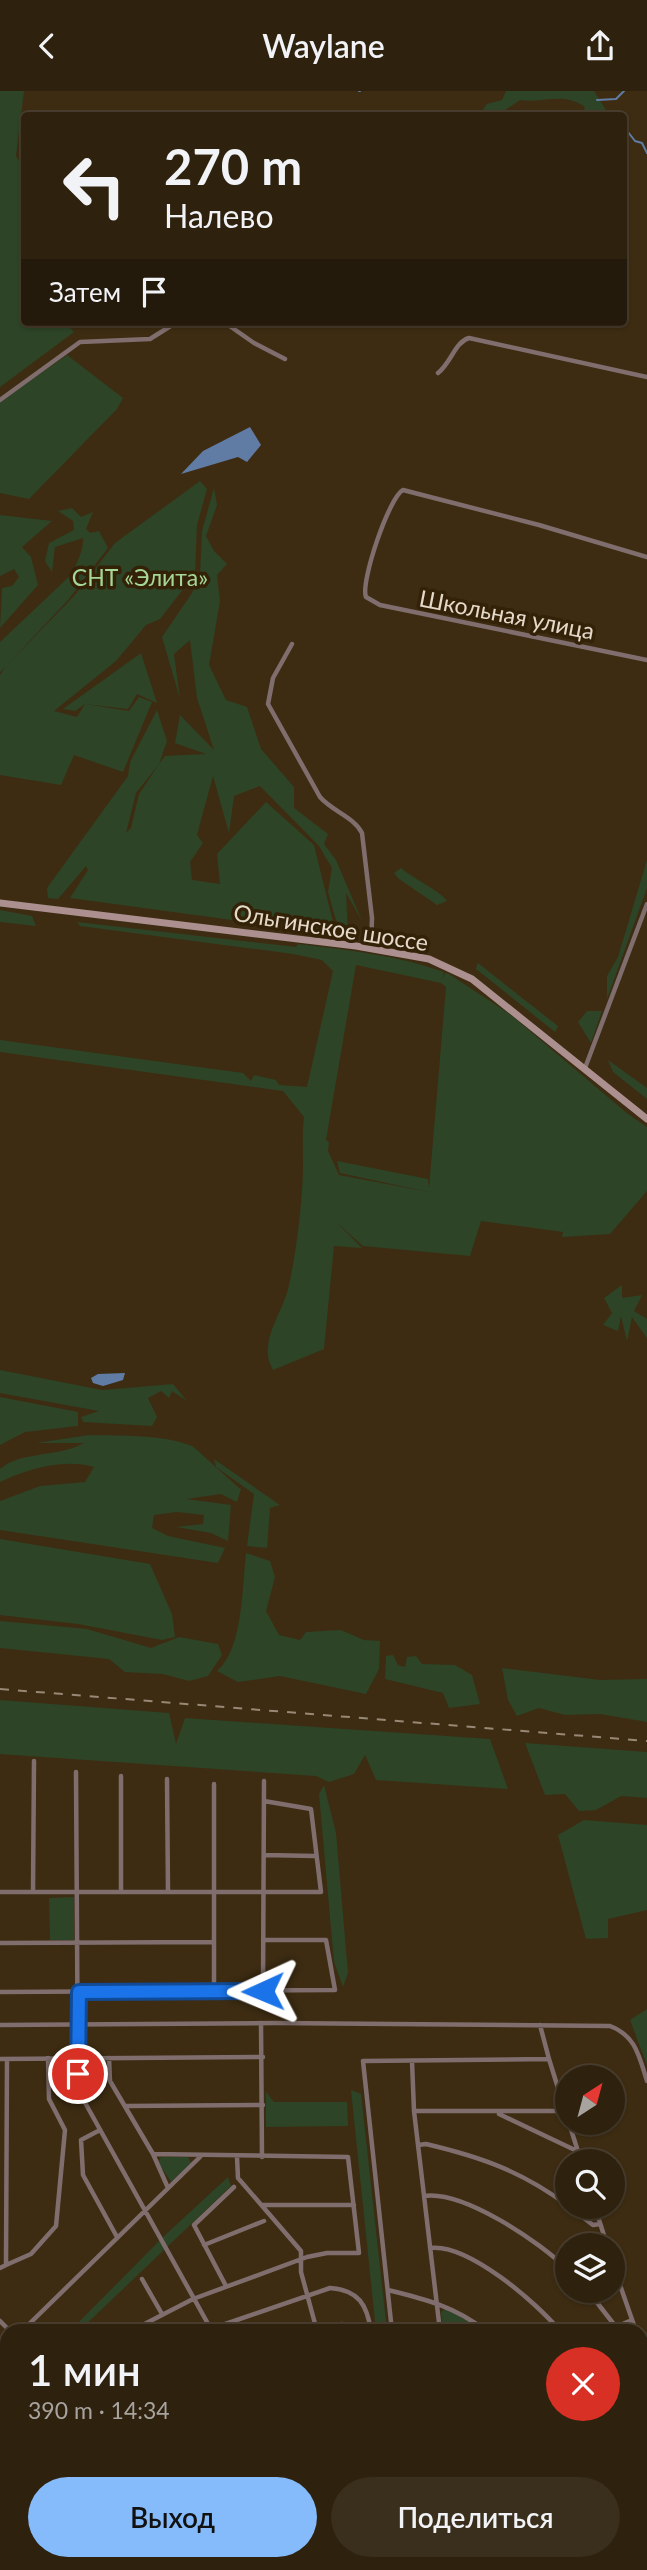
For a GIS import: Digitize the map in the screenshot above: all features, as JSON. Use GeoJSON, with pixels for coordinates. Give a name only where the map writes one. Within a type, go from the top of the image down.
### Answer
{"type":"FeatureCollection","features":[{"type":"Feature","properties":{"kind":"main road","name":"Ольгинское шоссе"},"geometry":{"type":"LineString","coordinates":[[0,903],[371,948],[429,959],[462,973],[647,1119]]}},
{"type":"Feature","properties":{"kind":"street"},"geometry":{"type":"LineString","coordinates":[[0,400],[80,342],[150,339],[171,326]]}},
{"type":"Feature","properties":{"kind":"street"},"geometry":{"type":"LineString","coordinates":[[230,326],[254,343],[285,359]]}},
{"type":"Feature","properties":{"kind":"street"},"geometry":{"type":"LineString","coordinates":[[438,373],[449,364],[459,344],[469,338],[647,377]]}},
{"type":"Feature","properties":{"kind":"street","name":"Школьная улица"},"geometry":{"type":"LineString","coordinates":[[647,557],[539,524],[403,490],[397,494],[383,525],[364,582],[364,595],[380,605],[647,660]]}},
{"type":"Feature","properties":{"kind":"street"},"geometry":{"type":"LineString","coordinates":[[292,644],[273,678],[268,704],[325,803],[354,823],[362,833],[372,918],[371,948]]}},
{"type":"Feature","properties":{"kind":"street"},"geometry":{"type":"LineString","coordinates":[[585,1068],[647,904]]}},
{"type":"Feature","properties":{"kind":"street"},"geometry":{"type":"LineString","coordinates":[[33,1892],[34,1761]]}},
{"type":"Feature","properties":{"kind":"street"},"geometry":{"type":"LineString","coordinates":[[76,1772],[79,1892],[78,2090],[206,2324]]}},
{"type":"Feature","properties":{"kind":"street"},"geometry":{"type":"LineString","coordinates":[[121,1776],[121,1892]]}},
{"type":"Feature","properties":{"kind":"street"},"geometry":{"type":"LineString","coordinates":[[167,1779],[168,1892]]}},
{"type":"Feature","properties":{"kind":"street"},"geometry":{"type":"LineString","coordinates":[[263,1991],[264,1781]]}},
{"type":"Feature","properties":{"kind":"street"},"geometry":{"type":"LineString","coordinates":[[214,1784],[214,1991]]}},
{"type":"Feature","properties":{"kind":"street"},"geometry":{"type":"LineString","coordinates":[[0,1892],[321,1892],[311,1809],[264,1801]]}},
{"type":"Feature","properties":{"kind":"street"},"geometry":{"type":"LineString","coordinates":[[264,1855],[316,1856]]}},
{"type":"Feature","properties":{"kind":"street"},"geometry":{"type":"LineString","coordinates":[[0,1992],[335,1990],[326,1940],[263,1940]]}},
{"type":"Feature","properties":{"kind":"street"},"geometry":{"type":"LineString","coordinates":[[0,1943],[214,1943]]}},
{"type":"Feature","properties":{"kind":"street"},"geometry":{"type":"LineString","coordinates":[[261,2023],[262,2157]]}},
{"type":"Feature","properties":{"kind":"street"},"geometry":{"type":"LineString","coordinates":[[0,2025],[261,2023],[610,2026],[625,2032],[636,2046],[647,2081]]}},
{"type":"Feature","properties":{"kind":"street"},"geometry":{"type":"LineString","coordinates":[[540,2025],[555,2078]]}},
{"type":"Feature","properties":{"kind":"street"},"geometry":{"type":"LineString","coordinates":[[0,2059],[262,2057]]}},
{"type":"Feature","properties":{"kind":"street"},"geometry":{"type":"LineString","coordinates":[[7,2059],[3,2107],[3,2267],[32,2254],[56,2226],[65,2130],[49,2099],[48,2058]]}},
{"type":"Feature","properties":{"kind":"street"},"geometry":{"type":"LineString","coordinates":[[109,2058],[110,2081],[152,2154],[168,2189]]}},
{"type":"Feature","properties":{"kind":"street"},"geometry":{"type":"LineString","coordinates":[[391,2324],[363,2061],[549,2059]]}},
{"type":"Feature","properties":{"kind":"street"},"geometry":{"type":"LineString","coordinates":[[412,2061],[414,2111],[439,2324]]}},
{"type":"Feature","properties":{"kind":"street"},"geometry":{"type":"LineString","coordinates":[[125,2106],[263,2105]]}},
{"type":"Feature","properties":{"kind":"street"},"geometry":{"type":"LineString","coordinates":[[414,2111],[555,2114]]}},
{"type":"Feature","properties":{"kind":"street"},"geometry":{"type":"LineString","coordinates":[[495,2112],[573,2149]]}},
{"type":"Feature","properties":{"kind":"street"},"geometry":{"type":"LineString","coordinates":[[100,2130],[81,2140],[83,2175],[117,2237]]}},
{"type":"Feature","properties":{"kind":"street"},"geometry":{"type":"LineString","coordinates":[[418,2145],[481,2157],[541,2186],[555,2196]]}},
{"type":"Feature","properties":{"kind":"street"},"geometry":{"type":"LineString","coordinates":[[144,2324],[193,2299],[302,2259],[327,2253],[359,2253],[348,2157],[200,2157],[152,2154]]}},
{"type":"Feature","properties":{"kind":"street"},"geometry":{"type":"LineString","coordinates":[[29,2324],[200,2157]]}},
{"type":"Feature","properties":{"kind":"street"},"geometry":{"type":"LineString","coordinates":[[237,2157],[238,2178],[301,2251],[306,2296],[313,2324]]}},
{"type":"Feature","properties":{"kind":"street"},"geometry":{"type":"LineString","coordinates":[[226,2286],[194,2225],[233,2187]]}},
{"type":"Feature","properties":{"kind":"street"},"geometry":{"type":"LineString","coordinates":[[424,2196],[470,2206],[514,2227],[555,2259]]}},
{"type":"Feature","properties":{"kind":"street"},"geometry":{"type":"LineString","coordinates":[[261,2205],[354,2205]]}},
{"type":"Feature","properties":{"kind":"street"},"geometry":{"type":"LineString","coordinates":[[585,2219],[593,2225],[600,2224]]}},
{"type":"Feature","properties":{"kind":"street"},"geometry":{"type":"LineString","coordinates":[[599,2219],[603,2233]]}},
{"type":"Feature","properties":{"kind":"street"},"geometry":{"type":"LineString","coordinates":[[204,2245],[264,2221]]}},
{"type":"Feature","properties":{"kind":"street"},"geometry":{"type":"LineString","coordinates":[[430,2248],[439,2246],[502,2278],[531,2301],[553,2324]]}},
{"type":"Feature","properties":{"kind":"street"},"geometry":{"type":"LineString","coordinates":[[142,2279],[162,2314]]}},
{"type":"Feature","properties":{"kind":"street"},"geometry":{"type":"LineString","coordinates":[[226,2324],[330,2288],[345,2289],[359,2296],[368,2311],[370,2324]]}},
{"type":"Feature","properties":{"kind":"street"},"geometry":{"type":"LineString","coordinates":[[388,2290],[437,2301],[477,2324]]}},
{"type":"Feature","properties":{"kind":"street"},"geometry":{"type":"LineString","coordinates":[[625,2300],[633,2324]]}},
{"type":"Feature","properties":{"kind":"street"},"geometry":{"type":"LineString","coordinates":[[597,2303],[614,2324]]}},
{"type":"Feature","properties":{"kind":"street"},"geometry":{"type":"LineString","coordinates":[[623,2324],[632,2320]]}},
{"type":"Feature","properties":{"kind":"green space"},"geometry":{"type":"Polygon","coordinates":[[[0,91],[24,91],[16,156],[21,164],[21,326],[69,326],[74,332],[0,387],[0,91]]]}},
{"type":"Feature","properties":{"kind":"green space"},"geometry":{"type":"Polygon","coordinates":[[[506,91],[594,91],[606,110],[583,112],[585,107],[577,102],[560,99],[520,100],[502,112],[482,112],[487,104],[502,100],[506,91]]]}},
{"type":"Feature","properties":{"kind":"green space"},"geometry":{"type":"Polygon","coordinates":[[[67,355],[123,398],[117,409],[29,499],[0,493],[0,402],[67,355]]]}},
{"type":"Feature","properties":{"kind":"green space","name":"СНТ «Элита»"},"geometry":{"type":"Polygon","coordinates":[[[200,481],[207,489],[197,525],[195,574],[160,619],[146,625],[116,661],[54,711],[77,717],[85,704],[129,711],[139,697],[152,702],[123,772],[74,755],[61,785],[0,775],[0,675],[5,667],[0,672],[0,642],[74,572],[82,547],[83,538],[55,547],[52,572],[45,561],[49,543],[74,530],[73,521],[58,511],[72,508],[81,517],[93,512],[86,529],[90,533],[99,531],[108,548],[68,600],[7,665],[74,596],[115,543],[200,481]]]}},
{"type":"Feature","properties":{"kind":"green space"},"geometry":{"type":"Polygon","coordinates":[[[214,488],[217,505],[206,536],[214,551],[227,564],[217,575],[220,601],[209,665],[226,700],[247,707],[261,749],[294,787],[294,808],[328,834],[324,844],[336,860],[362,921],[346,893],[348,932],[336,920],[328,892],[332,868],[319,846],[260,786],[234,796],[229,833],[213,776],[197,835],[203,843],[190,862],[192,880],[220,884],[217,854],[266,802],[314,845],[336,934],[70,898],[88,870],[86,866],[58,899],[48,898],[47,888],[128,776],[130,762],[157,710],[167,741],[159,764],[165,756],[206,754],[175,743],[180,715],[214,750],[197,698],[190,640],[174,654],[180,699],[162,637],[192,593],[200,575],[202,531],[214,488]],[[159,764],[136,793],[126,833],[131,828],[139,794],[159,764]]]}},
{"type":"Feature","properties":{"kind":"green space"},"geometry":{"type":"Polygon","coordinates":[[[0,515],[52,521],[22,547],[31,557],[38,585],[0,628],[2,588],[12,586],[19,577],[14,569],[0,576],[0,515]]]}},
{"type":"Feature","properties":{"kind":"green space"},"geometry":{"type":"Polygon","coordinates":[[[141,653],[157,703],[137,694],[128,709],[85,704],[75,711],[63,709],[141,653]]]}},
{"type":"Feature","properties":{"kind":"green space"},"geometry":{"type":"Polygon","coordinates":[[[647,860],[647,888],[607,999],[607,976],[618,957],[647,860]]]}},
{"type":"Feature","properties":{"kind":"green space"},"geometry":{"type":"Polygon","coordinates":[[[401,868],[447,901],[437,905],[399,879],[394,873],[401,868]]]}},
{"type":"Feature","properties":{"kind":"green space"},"geometry":{"type":"Polygon","coordinates":[[[0,910],[32,916],[36,926],[0,922],[0,910]]]}},
{"type":"Feature","properties":{"kind":"green space"},"geometry":{"type":"Polygon","coordinates":[[[77,922],[296,947],[298,944],[390,957],[426,966],[444,972],[442,980],[445,973],[449,974],[511,1015],[647,1127],[647,1191],[610,1234],[562,1237],[563,1232],[481,1221],[470,1256],[363,1246],[336,1222],[362,1248],[334,1246],[324,1349],[273,1370],[269,1360],[269,1340],[291,1276],[303,1179],[304,1117],[283,1091],[0,1052],[0,1040],[243,1073],[251,1081],[254,1075],[276,1080],[279,1085],[307,1087],[333,971],[322,960],[293,954],[80,926],[77,922]],[[356,965],[326,1140],[329,1142],[328,1151],[339,1175],[429,1192],[340,1173],[337,1161],[428,1179],[429,1188],[446,987],[441,983],[356,965]]]}},
{"type":"Feature","properties":{"kind":"green space"},"geometry":{"type":"Polygon","coordinates":[[[478,963],[558,1026],[555,1032],[476,969],[478,963]]]}},
{"type":"Feature","properties":{"kind":"green space"},"geometry":{"type":"Polygon","coordinates":[[[587,1011],[602,1011],[591,1043],[578,1022],[587,1011]]]}},
{"type":"Feature","properties":{"kind":"green space"},"geometry":{"type":"Polygon","coordinates":[[[608,1060],[647,1088],[647,1099],[613,1072],[608,1060]]]}},
{"type":"Feature","properties":{"kind":"green space"},"geometry":{"type":"Polygon","coordinates":[[[622,1285],[622,1298],[642,1295],[634,1311],[647,1319],[647,1338],[632,1317],[627,1341],[621,1316],[618,1331],[603,1325],[612,1313],[604,1298],[622,1285]]]}},
{"type":"Feature","properties":{"kind":"green space"},"geometry":{"type":"Polygon","coordinates":[[[0,1370],[102,1390],[173,1384],[187,1401],[172,1391],[169,1398],[161,1391],[148,1398],[157,1417],[152,1426],[83,1422],[81,1417],[99,1411],[0,1393],[0,1370]]]}},
{"type":"Feature","properties":{"kind":"green space"},"geometry":{"type":"Polygon","coordinates":[[[0,1397],[78,1412],[78,1426],[25,1432],[0,1445],[0,1397]]]}},
{"type":"Feature","properties":{"kind":"green space"},"geometry":{"type":"Polygon","coordinates":[[[89,1435],[154,1438],[192,1446],[241,1489],[237,1502],[221,1494],[186,1499],[231,1505],[228,1541],[211,1533],[176,1527],[203,1524],[204,1515],[177,1512],[154,1515],[152,1528],[168,1536],[225,1548],[218,1563],[0,1530],[0,1501],[40,1486],[85,1482],[94,1467],[58,1464],[0,1482],[0,1469],[19,1459],[63,1451],[84,1443],[36,1443],[89,1435]]]}},
{"type":"Feature","properties":{"kind":"green space"},"geometry":{"type":"Polygon","coordinates":[[[214,1459],[280,1505],[270,1508],[267,1548],[247,1546],[254,1494],[216,1467],[214,1459]]]}},
{"type":"Feature","properties":{"kind":"green space"},"geometry":{"type":"Polygon","coordinates":[[[0,1539],[150,1564],[172,1614],[175,1637],[162,1640],[78,1624],[0,1615],[0,1539]]]}},
{"type":"Feature","properties":{"kind":"green space"},"geometry":{"type":"Polygon","coordinates":[[[246,1553],[270,1561],[275,1577],[266,1611],[279,1635],[300,1640],[306,1632],[341,1630],[364,1640],[380,1641],[379,1669],[366,1694],[280,1676],[238,1682],[217,1671],[226,1661],[237,1633],[246,1553]]]}},
{"type":"Feature","properties":{"kind":"green space"},"geometry":{"type":"Polygon","coordinates":[[[0,1621],[87,1629],[151,1648],[179,1637],[218,1644],[222,1655],[208,1676],[189,1681],[163,1674],[125,1672],[109,1659],[0,1648],[0,1621]]]}},
{"type":"Feature","properties":{"kind":"green space"},"geometry":{"type":"Polygon","coordinates":[[[393,1655],[398,1665],[405,1667],[407,1657],[416,1656],[422,1664],[455,1665],[472,1675],[480,1704],[449,1708],[443,1693],[385,1679],[386,1656],[393,1655]]]}},
{"type":"Feature","properties":{"kind":"green space"},"geometry":{"type":"Polygon","coordinates":[[[502,1668],[600,1680],[647,1679],[647,1722],[600,1714],[565,1715],[539,1708],[517,1716],[508,1700],[502,1668]]]}},
{"type":"Feature","properties":{"kind":"green space"},"geometry":{"type":"Polygon","coordinates":[[[0,1700],[169,1713],[176,1744],[185,1718],[490,1739],[508,1789],[376,1780],[365,1755],[354,1774],[329,1782],[316,1776],[0,1754],[0,1700]]]}},
{"type":"Feature","properties":{"kind":"green space"},"geometry":{"type":"Polygon","coordinates":[[[525,1743],[647,1752],[647,1798],[621,1796],[596,1810],[579,1811],[565,1794],[545,1795],[525,1743]]]}},
{"type":"Feature","properties":{"kind":"green space"},"geometry":{"type":"Polygon","coordinates":[[[324,1785],[336,1833],[348,1973],[343,1987],[334,1962],[319,1794],[324,1785]]]}},
{"type":"Feature","properties":{"kind":"green space"},"geometry":{"type":"Polygon","coordinates":[[[584,1820],[647,1825],[647,1910],[608,1919],[608,1938],[586,1939],[558,1835],[584,1820]]]}},
{"type":"Feature","properties":{"kind":"green space"},"geometry":{"type":"Polygon","coordinates":[[[74,1897],[74,1940],[50,1940],[49,1898],[74,1897]]]}},
{"type":"Feature","properties":{"kind":"green space"},"geometry":{"type":"Polygon","coordinates":[[[647,2009],[647,2065],[630,2020],[647,2009]]]}},
{"type":"Feature","properties":{"kind":"green space"},"geometry":{"type":"Polygon","coordinates":[[[351,2090],[361,2094],[386,2324],[375,2324],[351,2090]]]}},
{"type":"Feature","properties":{"kind":"green space"},"geometry":{"type":"Polygon","coordinates":[[[266,2092],[274,2102],[347,2102],[348,2126],[266,2127],[266,2092]]]}},
{"type":"Feature","properties":{"kind":"green space"},"geometry":{"type":"Polygon","coordinates":[[[161,2157],[188,2157],[191,2163],[171,2182],[158,2162],[161,2157]]]}},
{"type":"Feature","properties":{"kind":"green space"},"geometry":{"type":"Polygon","coordinates":[[[228,2177],[231,2186],[86,2324],[77,2324],[163,2237],[228,2177]]]}},
{"type":"Feature","properties":{"kind":"green space"},"geometry":{"type":"Polygon","coordinates":[[[446,2308],[473,2324],[442,2324],[441,2312],[446,2308]]]}},
{"type":"Feature","properties":{"kind":"water"},"geometry":{"type":"Polygon","coordinates":[[[250,427],[261,445],[247,462],[238,457],[181,474],[203,451],[250,427]]]}},
{"type":"Feature","properties":{"kind":"water"},"geometry":{"type":"Polygon","coordinates":[[[125,1373],[123,1380],[103,1386],[93,1383],[91,1378],[98,1374],[125,1373]]]}},
{"type":"Feature","properties":{"kind":"waterway"},"geometry":{"type":"LineString","coordinates":[[597,100],[616,99],[624,91]]}},
{"type":"Feature","properties":{"kind":"waterway"},"geometry":{"type":"LineString","coordinates":[[627,132],[635,141],[642,143],[647,153]]}},
{"type":"Feature","properties":{"kind":"railway"},"geometry":{"type":"LineString","coordinates":[[0,1689],[647,1741]]}},
{"type":"Feature","properties":{"kind":"route"},"geometry":{"type":"LineString","coordinates":[[78,2074],[79,1992],[263,1991]]}}]}
